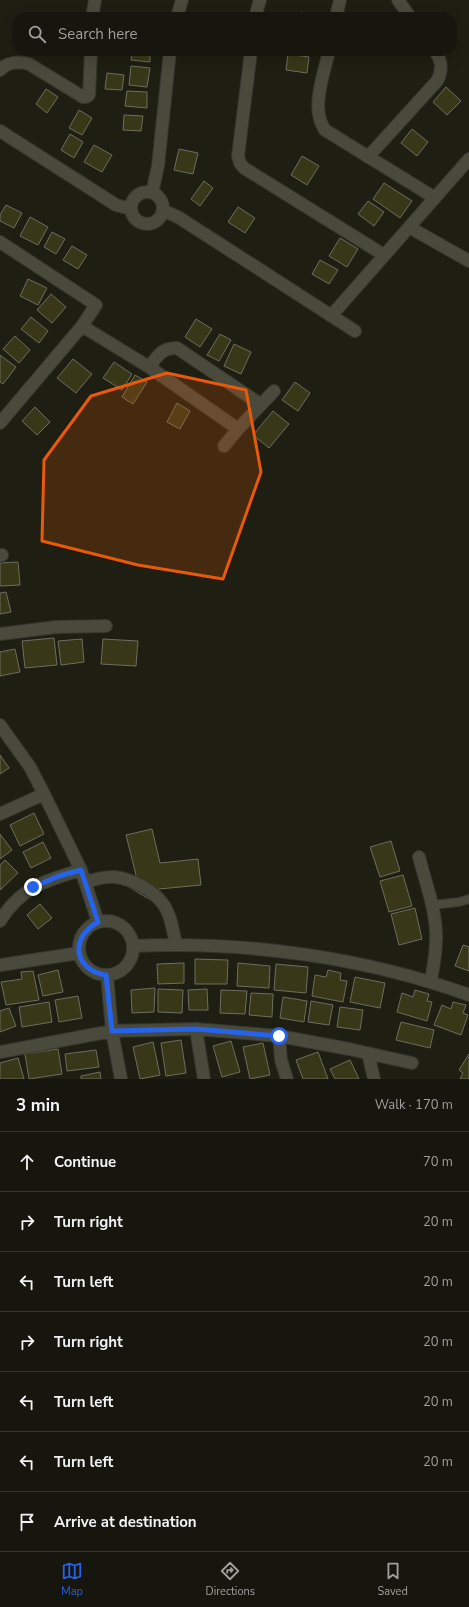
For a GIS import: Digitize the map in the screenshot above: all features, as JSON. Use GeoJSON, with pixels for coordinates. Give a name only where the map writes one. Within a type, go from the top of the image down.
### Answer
{"type":"FeatureCollection","features":[{"type":"Feature","properties":{"kind":"street"},"geometry":{"type":"LineString","coordinates":[[93,12],[95,0]]}},
{"type":"Feature","properties":{"kind":"street"},"geometry":{"type":"LineString","coordinates":[[178,12],[182,0]]}},
{"type":"Feature","properties":{"kind":"street"},"geometry":{"type":"LineString","coordinates":[[256,12],[260,0]]}},
{"type":"Feature","properties":{"kind":"street"},"geometry":{"type":"LineString","coordinates":[[337,12],[340,0]]}},
{"type":"Feature","properties":{"kind":"street"},"geometry":{"type":"LineString","coordinates":[[398,0],[406,12]]}},
{"type":"Feature","properties":{"kind":"street"},"geometry":{"type":"LineString","coordinates":[[0,70],[7,65],[22,62],[29,64],[83,97],[86,97],[89,95],[91,56]]}},
{"type":"Feature","properties":{"kind":"street"},"geometry":{"type":"LineString","coordinates":[[152,193],[158,166],[169,56]]}},
{"type":"Feature","properties":{"kind":"street"},"geometry":{"type":"LineString","coordinates":[[250,56],[238,156],[240,163],[244,168],[384,255]]}},
{"type":"Feature","properties":{"kind":"street"},"geometry":{"type":"LineString","coordinates":[[328,56],[318,106],[321,124],[325,130],[435,198]]}},
{"type":"Feature","properties":{"kind":"street"},"geometry":{"type":"LineString","coordinates":[[368,157],[438,81],[441,73],[441,66],[438,56]]}},
{"type":"Feature","properties":{"kind":"street"},"geometry":{"type":"LineString","coordinates":[[0,131],[116,205],[131,209]]}},
{"type":"Feature","properties":{"kind":"street"},"geometry":{"type":"LineString","coordinates":[[331,316],[469,159]]}},
{"type":"Feature","properties":{"kind":"street"},"geometry":{"type":"LineString","coordinates":[[142,193],[152,193],[157,195],[161,200],[164,211],[159,220],[153,224],[139,222],[134,218],[131,203],[137,195],[142,193]]}},
{"type":"Feature","properties":{"kind":"street"},"geometry":{"type":"LineString","coordinates":[[164,211],[178,217],[354,331]]}},
{"type":"Feature","properties":{"kind":"street"},"geometry":{"type":"LineString","coordinates":[[409,227],[469,261]]}},
{"type":"Feature","properties":{"kind":"street"},"geometry":{"type":"LineString","coordinates":[[0,242],[96,306],[82,326],[0,423]]}},
{"type":"Feature","properties":{"kind":"street"},"geometry":{"type":"LineString","coordinates":[[82,326],[149,367],[238,428]]}},
{"type":"Feature","properties":{"kind":"street"},"geometry":{"type":"LineString","coordinates":[[149,367],[161,352],[167,348],[177,348],[260,404]]}},
{"type":"Feature","properties":{"kind":"street"},"geometry":{"type":"LineString","coordinates":[[224,446],[238,428],[274,391]]}},
{"type":"Feature","properties":{"kind":"street"},"geometry":{"type":"LineString","coordinates":[[0,634],[56,628],[106,626]]}},
{"type":"Feature","properties":{"kind":"street"},"geometry":{"type":"LineString","coordinates":[[0,725],[30,767],[44,794],[83,876],[98,922]]}},
{"type":"Feature","properties":{"kind":"street"},"geometry":{"type":"LineString","coordinates":[[0,814],[44,794]]}},
{"type":"Feature","properties":{"kind":"street"},"geometry":{"type":"LineString","coordinates":[[419,857],[432,904],[436,938],[436,952],[431,981]]}},
{"type":"Feature","properties":{"kind":"street"},"geometry":{"type":"LineString","coordinates":[[0,921],[18,897],[33,887],[59,876],[114,877],[133,882],[156,896],[168,913],[176,945]]}},
{"type":"Feature","properties":{"kind":"street"},"geometry":{"type":"LineString","coordinates":[[107,921],[117,923],[125,928],[131,936],[134,946],[133,955],[123,970],[115,974],[106,975],[97,974],[88,969],[82,962],[79,952],[79,943],[82,934],[89,927],[98,922],[107,921]]}},
{"type":"Feature","properties":{"kind":"street"},"geometry":{"type":"LineString","coordinates":[[134,946],[176,945],[253,949],[332,958],[431,981],[469,994]]}},
{"type":"Feature","properties":{"kind":"street"},"geometry":{"type":"LineString","coordinates":[[0,965],[79,952]]}},
{"type":"Feature","properties":{"kind":"street"},"geometry":{"type":"LineString","coordinates":[[106,975],[112,1031],[121,1079]]}},
{"type":"Feature","properties":{"kind":"street"},"geometry":{"type":"LineString","coordinates":[[196,1029],[204,1079]]}},
{"type":"Feature","properties":{"kind":"street"},"geometry":{"type":"LineString","coordinates":[[0,1052],[112,1031],[196,1029],[279,1036],[368,1053],[412,1064]]}},
{"type":"Feature","properties":{"kind":"street"},"geometry":{"type":"LineString","coordinates":[[279,1036],[281,1060],[287,1079]]}},
{"type":"Feature","properties":{"kind":"street"},"geometry":{"type":"LineString","coordinates":[[368,1053],[374,1079]]}},
{"type":"Feature","properties":{"kind":"lane"},"geometry":{"type":"LineString","coordinates":[[432,904],[459,902],[469,899]]}},
{"type":"Feature","properties":{"kind":"highlighted area"},"geometry":{"type":"Polygon","coordinates":[[[167,373],[246,390],[261,472],[223,579],[138,565],[42,541],[44,460],[91,396],[167,373]]]}},
{"type":"Feature","properties":{"kind":"building"},"geometry":{"type":"Polygon","coordinates":[[[131,56],[150,56],[150,62],[131,60],[131,56]]]}},
{"type":"Feature","properties":{"kind":"building"},"geometry":{"type":"Polygon","coordinates":[[[288,56],[309,57],[307,73],[286,70],[288,56]]]}},
{"type":"Feature","properties":{"kind":"building"},"geometry":{"type":"Polygon","coordinates":[[[131,66],[150,68],[147,87],[129,85],[131,66]]]}},
{"type":"Feature","properties":{"kind":"building"},"geometry":{"type":"Polygon","coordinates":[[[107,73],[124,75],[122,90],[105,89],[107,73]]]}},
{"type":"Feature","properties":{"kind":"building"},"geometry":{"type":"Polygon","coordinates":[[[446,87],[461,101],[447,115],[433,102],[446,87]]]}},
{"type":"Feature","properties":{"kind":"building"},"geometry":{"type":"Polygon","coordinates":[[[46,89],[58,97],[47,113],[36,104],[46,89]]]}},
{"type":"Feature","properties":{"kind":"building"},"geometry":{"type":"Polygon","coordinates":[[[127,91],[147,92],[147,108],[125,106],[127,91]]]}},
{"type":"Feature","properties":{"kind":"building"},"geometry":{"type":"Polygon","coordinates":[[[79,110],[92,118],[82,135],[69,128],[79,110]]]}},
{"type":"Feature","properties":{"kind":"building"},"geometry":{"type":"Polygon","coordinates":[[[124,115],[143,116],[141,131],[123,130],[124,115]]]}},
{"type":"Feature","properties":{"kind":"building"},"geometry":{"type":"Polygon","coordinates":[[[412,129],[428,142],[417,156],[401,143],[412,129]]]}},
{"type":"Feature","properties":{"kind":"building"},"geometry":{"type":"Polygon","coordinates":[[[70,134],[83,142],[74,158],[61,150],[70,134]]]}},
{"type":"Feature","properties":{"kind":"building"},"geometry":{"type":"Polygon","coordinates":[[[94,145],[112,155],[102,172],[84,162],[94,145]]]}},
{"type":"Feature","properties":{"kind":"building"},"geometry":{"type":"Polygon","coordinates":[[[179,149],[198,153],[193,174],[174,170],[179,149]]]}},
{"type":"Feature","properties":{"kind":"building"},"geometry":{"type":"Polygon","coordinates":[[[302,156],[319,166],[307,185],[291,175],[302,156]]]}},
{"type":"Feature","properties":{"kind":"building"},"geometry":{"type":"Polygon","coordinates":[[[204,181],[213,188],[200,206],[191,199],[204,181]]]}},
{"type":"Feature","properties":{"kind":"building"},"geometry":{"type":"Polygon","coordinates":[[[384,183],[412,201],[400,218],[373,199],[384,183]]]}},
{"type":"Feature","properties":{"kind":"building"},"geometry":{"type":"Polygon","coordinates":[[[368,201],[384,212],[374,226],[358,214],[368,201]]]}},
{"type":"Feature","properties":{"kind":"building"},"geometry":{"type":"Polygon","coordinates":[[[6,205],[22,213],[14,228],[0,221],[0,215],[6,205]]]}},
{"type":"Feature","properties":{"kind":"building"},"geometry":{"type":"Polygon","coordinates":[[[238,207],[255,218],[245,233],[228,222],[238,207]]]}},
{"type":"Feature","properties":{"kind":"building"},"geometry":{"type":"Polygon","coordinates":[[[30,217],[48,227],[38,245],[20,236],[30,217]]]}},
{"type":"Feature","properties":{"kind":"building"},"geometry":{"type":"Polygon","coordinates":[[[52,232],[65,239],[56,254],[44,247],[52,232]]]}},
{"type":"Feature","properties":{"kind":"building"},"geometry":{"type":"Polygon","coordinates":[[[340,238],[358,249],[347,267],[329,256],[340,238]]]}},
{"type":"Feature","properties":{"kind":"building"},"geometry":{"type":"Polygon","coordinates":[[[72,246],[87,255],[78,269],[63,260],[72,246]]]}},
{"type":"Feature","properties":{"kind":"building"},"geometry":{"type":"Polygon","coordinates":[[[320,260],[338,270],[329,284],[312,274],[320,260]]]}},
{"type":"Feature","properties":{"kind":"building"},"geometry":{"type":"Polygon","coordinates":[[[28,279],[47,288],[38,305],[20,296],[28,279]]]}},
{"type":"Feature","properties":{"kind":"building"},"geometry":{"type":"Polygon","coordinates":[[[51,294],[66,307],[52,323],[37,310],[51,294]]]}},
{"type":"Feature","properties":{"kind":"building"},"geometry":{"type":"Polygon","coordinates":[[[31,317],[48,331],[39,343],[21,329],[31,317]]]}},
{"type":"Feature","properties":{"kind":"building"},"geometry":{"type":"Polygon","coordinates":[[[196,319],[212,329],[200,347],[185,337],[196,319]]]}},
{"type":"Feature","properties":{"kind":"building"},"geometry":{"type":"Polygon","coordinates":[[[220,334],[231,340],[219,361],[207,355],[220,334]]]}},
{"type":"Feature","properties":{"kind":"building"},"geometry":{"type":"Polygon","coordinates":[[[15,336],[30,350],[19,363],[3,349],[15,336]]]}},
{"type":"Feature","properties":{"kind":"building"},"geometry":{"type":"Polygon","coordinates":[[[234,344],[251,352],[241,374],[224,366],[234,344]]]}},
{"type":"Feature","properties":{"kind":"building"},"geometry":{"type":"Polygon","coordinates":[[[0,355],[16,367],[3,384],[0,382],[0,355]]]}},
{"type":"Feature","properties":{"kind":"building"},"geometry":{"type":"Polygon","coordinates":[[[73,359],[92,374],[76,393],[57,378],[73,359]]]}},
{"type":"Feature","properties":{"kind":"building"},"geometry":{"type":"Polygon","coordinates":[[[114,362],[132,374],[122,390],[103,378],[114,362]]]}},
{"type":"Feature","properties":{"kind":"building"},"geometry":{"type":"Polygon","coordinates":[[[135,375],[147,382],[133,404],[122,397],[135,375]]]}},
{"type":"Feature","properties":{"kind":"building"},"geometry":{"type":"Polygon","coordinates":[[[295,382],[310,393],[298,411],[282,400],[295,382]]]}},
{"type":"Feature","properties":{"kind":"building"},"geometry":{"type":"Polygon","coordinates":[[[177,403],[190,411],[180,429],[167,422],[177,403]]]}},
{"type":"Feature","properties":{"kind":"building"},"geometry":{"type":"Polygon","coordinates":[[[35,407],[50,422],[37,435],[22,421],[35,407]]]}},
{"type":"Feature","properties":{"kind":"building"},"geometry":{"type":"Polygon","coordinates":[[[273,411],[289,424],[269,448],[253,435],[273,411]]]}},
{"type":"Feature","properties":{"kind":"building"},"geometry":{"type":"Polygon","coordinates":[[[18,562],[20,585],[0,586],[0,563],[18,562]]]}},
{"type":"Feature","properties":{"kind":"building"},"geometry":{"type":"Polygon","coordinates":[[[6,592],[11,612],[0,614],[0,593],[6,592]]]}},
{"type":"Feature","properties":{"kind":"building"},"geometry":{"type":"Polygon","coordinates":[[[54,638],[57,665],[25,668],[22,641],[54,638]]]}},
{"type":"Feature","properties":{"kind":"building"},"geometry":{"type":"Polygon","coordinates":[[[82,639],[84,662],[61,665],[58,641],[82,639]]]}},
{"type":"Feature","properties":{"kind":"building"},"geometry":{"type":"Polygon","coordinates":[[[103,639],[138,641],[136,666],[101,664],[103,639]]]}},
{"type":"Feature","properties":{"kind":"building"},"geometry":{"type":"Polygon","coordinates":[[[15,649],[20,672],[0,676],[0,652],[15,649]]]}},
{"type":"Feature","properties":{"kind":"building"},"geometry":{"type":"Polygon","coordinates":[[[0,755],[9,768],[0,774],[0,755]]]}},
{"type":"Feature","properties":{"kind":"building"},"geometry":{"type":"Polygon","coordinates":[[[34,813],[44,834],[20,846],[10,825],[34,813]]]}},
{"type":"Feature","properties":{"kind":"building"},"geometry":{"type":"Polygon","coordinates":[[[152,829],[160,863],[198,859],[201,885],[159,889],[152,901],[129,887],[136,875],[126,835],[152,829]]]}},
{"type":"Feature","properties":{"kind":"building"},"geometry":{"type":"Polygon","coordinates":[[[0,834],[12,850],[0,859],[0,834]]]}},
{"type":"Feature","properties":{"kind":"building"},"geometry":{"type":"Polygon","coordinates":[[[391,841],[400,871],[380,877],[370,847],[391,841]]]}},
{"type":"Feature","properties":{"kind":"building"},"geometry":{"type":"Polygon","coordinates":[[[43,842],[51,858],[31,868],[23,852],[43,842]]]}},
{"type":"Feature","properties":{"kind":"building"},"geometry":{"type":"Polygon","coordinates":[[[5,860],[18,873],[0,890],[0,865],[5,860]]]}},
{"type":"Feature","properties":{"kind":"building"},"geometry":{"type":"Polygon","coordinates":[[[403,875],[412,906],[389,912],[380,881],[403,875]]]}},
{"type":"Feature","properties":{"kind":"building"},"geometry":{"type":"Polygon","coordinates":[[[40,904],[52,918],[38,929],[27,915],[40,904]]]}},
{"type":"Feature","properties":{"kind":"building"},"geometry":{"type":"Polygon","coordinates":[[[415,908],[422,939],[399,945],[391,914],[415,908]]]}},
{"type":"Feature","properties":{"kind":"building"},"geometry":{"type":"Polygon","coordinates":[[[463,945],[469,947],[469,971],[455,966],[463,945]]]}},
{"type":"Feature","properties":{"kind":"building"},"geometry":{"type":"Polygon","coordinates":[[[195,959],[228,960],[227,984],[195,984],[195,959]]]}},
{"type":"Feature","properties":{"kind":"building"},"geometry":{"type":"Polygon","coordinates":[[[184,963],[184,983],[158,984],[157,964],[184,963]]]}},
{"type":"Feature","properties":{"kind":"building"},"geometry":{"type":"Polygon","coordinates":[[[238,963],[270,966],[269,988],[237,986],[238,963]]]}},
{"type":"Feature","properties":{"kind":"building"},"geometry":{"type":"Polygon","coordinates":[[[276,964],[308,967],[306,993],[274,990],[276,964]]]}},
{"type":"Feature","properties":{"kind":"building"},"geometry":{"type":"Polygon","coordinates":[[[58,970],[63,992],[43,996],[38,975],[58,970]]]}},
{"type":"Feature","properties":{"kind":"building"},"geometry":{"type":"Polygon","coordinates":[[[328,970],[341,973],[340,980],[347,981],[343,1002],[312,996],[315,975],[326,977],[328,970]]]}},
{"type":"Feature","properties":{"kind":"building"},"geometry":{"type":"Polygon","coordinates":[[[33,971],[39,1000],[6,1005],[1,982],[22,979],[21,972],[33,971]]]}},
{"type":"Feature","properties":{"kind":"building"},"geometry":{"type":"Polygon","coordinates":[[[355,977],[385,983],[380,1008],[350,1002],[355,977]]]}},
{"type":"Feature","properties":{"kind":"building"},"geometry":{"type":"Polygon","coordinates":[[[155,988],[154,1012],[132,1013],[131,990],[155,988]]]}},
{"type":"Feature","properties":{"kind":"building"},"geometry":{"type":"Polygon","coordinates":[[[158,989],[183,990],[182,1013],[158,1012],[158,989]]]}},
{"type":"Feature","properties":{"kind":"building"},"geometry":{"type":"Polygon","coordinates":[[[207,989],[208,1010],[189,1010],[188,990],[207,989]]]}},
{"type":"Feature","properties":{"kind":"building"},"geometry":{"type":"Polygon","coordinates":[[[221,990],[247,991],[245,1014],[220,1013],[221,990]]]}},
{"type":"Feature","properties":{"kind":"building"},"geometry":{"type":"Polygon","coordinates":[[[415,990],[429,994],[427,1001],[432,1002],[427,1021],[397,1012],[402,993],[413,997],[415,990]]]}},
{"type":"Feature","properties":{"kind":"building"},"geometry":{"type":"Polygon","coordinates":[[[251,993],[273,994],[272,1017],[249,1015],[251,993]]]}},
{"type":"Feature","properties":{"kind":"building"},"geometry":{"type":"Polygon","coordinates":[[[78,996],[82,1018],[59,1022],[55,1000],[78,996]]]}},
{"type":"Feature","properties":{"kind":"building"},"geometry":{"type":"Polygon","coordinates":[[[283,997],[307,1001],[304,1022],[280,1018],[283,997]]]}},
{"type":"Feature","properties":{"kind":"building"},"geometry":{"type":"Polygon","coordinates":[[[311,1001],[333,1005],[329,1025],[308,1022],[311,1001]]]}},
{"type":"Feature","properties":{"kind":"building"},"geometry":{"type":"Polygon","coordinates":[[[49,1002],[52,1022],[22,1027],[19,1007],[49,1002]]]}},
{"type":"Feature","properties":{"kind":"building"},"geometry":{"type":"Polygon","coordinates":[[[453,1002],[466,1005],[463,1013],[468,1015],[461,1035],[434,1025],[442,1005],[451,1009],[453,1002]]]}},
{"type":"Feature","properties":{"kind":"building"},"geometry":{"type":"Polygon","coordinates":[[[340,1007],[363,1010],[360,1030],[337,1027],[340,1007]]]}},
{"type":"Feature","properties":{"kind":"building"},"geometry":{"type":"Polygon","coordinates":[[[9,1008],[16,1026],[0,1032],[0,1011],[9,1008]]]}},
{"type":"Feature","properties":{"kind":"building"},"geometry":{"type":"Polygon","coordinates":[[[401,1022],[434,1030],[430,1048],[396,1040],[401,1022]]]}},
{"type":"Feature","properties":{"kind":"building"},"geometry":{"type":"Polygon","coordinates":[[[181,1040],[186,1073],[166,1076],[161,1043],[181,1040]]]}},
{"type":"Feature","properties":{"kind":"building"},"geometry":{"type":"Polygon","coordinates":[[[231,1041],[240,1072],[222,1077],[213,1046],[231,1041]]]}},
{"type":"Feature","properties":{"kind":"building"},"geometry":{"type":"Polygon","coordinates":[[[153,1042],[160,1075],[140,1079],[133,1047],[153,1042]]]}},
{"type":"Feature","properties":{"kind":"building"},"geometry":{"type":"Polygon","coordinates":[[[263,1043],[270,1075],[250,1079],[243,1047],[263,1043]]]}},
{"type":"Feature","properties":{"kind":"building"},"geometry":{"type":"Polygon","coordinates":[[[58,1049],[62,1074],[29,1079],[25,1054],[58,1049]]]}},
{"type":"Feature","properties":{"kind":"building"},"geometry":{"type":"Polygon","coordinates":[[[96,1050],[99,1067],[67,1071],[65,1054],[96,1050]]]}},
{"type":"Feature","properties":{"kind":"building"},"geometry":{"type":"Polygon","coordinates":[[[318,1052],[328,1079],[303,1079],[296,1060],[318,1052]]]}},
{"type":"Feature","properties":{"kind":"building"},"geometry":{"type":"Polygon","coordinates":[[[469,1054],[469,1079],[460,1079],[463,1073],[459,1070],[469,1054]]]}},
{"type":"Feature","properties":{"kind":"building"},"geometry":{"type":"Polygon","coordinates":[[[18,1058],[24,1079],[0,1079],[0,1063],[18,1058]]]}},
{"type":"Feature","properties":{"kind":"building"},"geometry":{"type":"Polygon","coordinates":[[[350,1060],[359,1079],[335,1079],[330,1069],[350,1060]]]}},
{"type":"Feature","properties":{"kind":"building"},"geometry":{"type":"Polygon","coordinates":[[[100,1072],[101,1079],[81,1079],[81,1076],[100,1072]]]}},
{"type":"Feature","properties":{"kind":"route"},"geometry":{"type":"LineString","coordinates":[[33,887],[59,876],[81,870],[98,922],[89,927],[82,934],[79,943],[79,952],[82,962],[88,969],[97,974],[106,975],[112,1031],[196,1029],[279,1036]]}}]}
